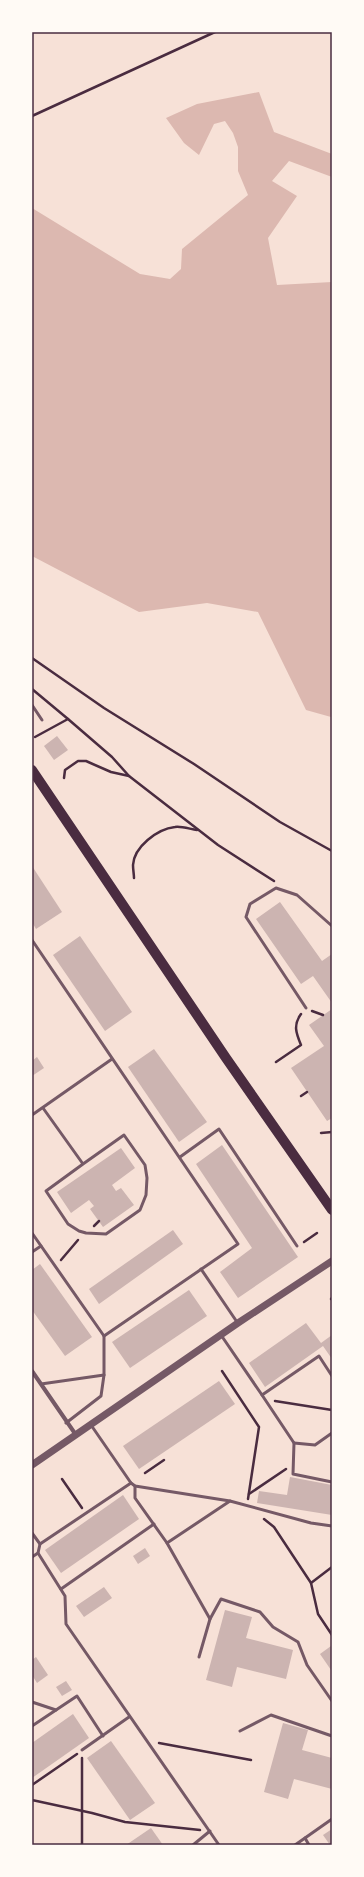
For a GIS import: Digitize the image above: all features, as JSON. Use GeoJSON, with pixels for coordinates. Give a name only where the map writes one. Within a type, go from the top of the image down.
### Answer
{"type":"FeatureCollection","features":[{"type":"Feature","properties":{"kind":"main road"},"geometry":{"type":"LineString","coordinates":[[32,770],[226,1058],[332,1210]]}},
{"type":"Feature","properties":{"kind":"street"},"geometry":{"type":"LineString","coordinates":[[32,1465],[238,1323],[332,1261]]}},
{"type":"Feature","properties":{"kind":"street"},"geometry":{"type":"LineString","coordinates":[[32,1371],[66,1423],[76,1435]]}},
{"type":"Feature","properties":{"kind":"lane"},"geometry":{"type":"LineString","coordinates":[[32,705],[42,720]]}},
{"type":"Feature","properties":{"kind":"lane"},"geometry":{"type":"LineString","coordinates":[[306,1008],[246,917],[250,904],[263,894],[276,888],[297,895],[332,926]]}},
{"type":"Feature","properties":{"kind":"lane"},"geometry":{"type":"LineString","coordinates":[[32,940],[238,1244],[104,1336]]}},
{"type":"Feature","properties":{"kind":"lane"},"geometry":{"type":"LineString","coordinates":[[32,1115],[112,1059]]}},
{"type":"Feature","properties":{"kind":"lane"},"geometry":{"type":"LineString","coordinates":[[43,1108],[83,1164]]}},
{"type":"Feature","properties":{"kind":"lane"},"geometry":{"type":"LineString","coordinates":[[180,1157],[219,1129],[297,1246]]}},
{"type":"Feature","properties":{"kind":"lane"},"geometry":{"type":"LineString","coordinates":[[124,1136],[145,1165],[147,1178],[146,1195],[140,1210],[106,1234],[86,1233],[79,1231],[68,1224],[46,1191],[83,1164],[124,1136]]}},
{"type":"Feature","properties":{"kind":"lane"},"geometry":{"type":"LineString","coordinates":[[32,1233],[104,1336],[104,1375],[100,1396],[66,1423]]}},
{"type":"Feature","properties":{"kind":"lane"},"geometry":{"type":"LineString","coordinates":[[32,1252],[41,1246]]}},
{"type":"Feature","properties":{"kind":"lane"},"geometry":{"type":"LineString","coordinates":[[201,1269],[238,1323]]}},
{"type":"Feature","properties":{"kind":"lane"},"geometry":{"type":"LineString","coordinates":[[221,1335],[294,1443],[293,1474],[332,1482]]}},
{"type":"Feature","properties":{"kind":"lane"},"geometry":{"type":"LineString","coordinates":[[262,1395],[319,1356],[332,1376]]}},
{"type":"Feature","properties":{"kind":"lane"},"geometry":{"type":"LineString","coordinates":[[41,1384],[104,1375]]}},
{"type":"Feature","properties":{"kind":"lane"},"geometry":{"type":"LineString","coordinates":[[91,1425],[131,1483],[135,1486],[230,1501],[332,1526]]}},
{"type":"Feature","properties":{"kind":"lane"},"geometry":{"type":"LineString","coordinates":[[294,1443],[315,1445],[332,1433]]}},
{"type":"Feature","properties":{"kind":"lane"},"geometry":{"type":"LineString","coordinates":[[32,1557],[38,1553],[40,1544],[131,1483]]}},
{"type":"Feature","properties":{"kind":"lane"},"geometry":{"type":"LineString","coordinates":[[135,1486],[135,1498],[167,1543],[210,1620]]}},
{"type":"Feature","properties":{"kind":"lane"},"geometry":{"type":"LineString","coordinates":[[167,1543],[230,1501]]}},
{"type":"Feature","properties":{"kind":"lane"},"geometry":{"type":"LineString","coordinates":[[61,1589],[154,1524]]}},
{"type":"Feature","properties":{"kind":"lane"},"geometry":{"type":"LineString","coordinates":[[32,1533],[40,1544]]}},
{"type":"Feature","properties":{"kind":"lane"},"geometry":{"type":"LineString","coordinates":[[38,1553],[65,1596],[66,1624],[219,1845]]}},
{"type":"Feature","properties":{"kind":"lane"},"geometry":{"type":"LineString","coordinates":[[199,1657],[210,1620],[221,1599],[260,1612],[273,1627],[298,1642],[307,1665],[332,1701]]}},
{"type":"Feature","properties":{"kind":"lane"},"geometry":{"type":"LineString","coordinates":[[32,1726],[77,1696],[103,1736]]}},
{"type":"Feature","properties":{"kind":"lane"},"geometry":{"type":"LineString","coordinates":[[32,1702],[56,1710]]}},
{"type":"Feature","properties":{"kind":"lane"},"geometry":{"type":"LineString","coordinates":[[240,1731],[271,1715],[332,1736]]}},
{"type":"Feature","properties":{"kind":"lane"},"geometry":{"type":"LineString","coordinates":[[82,1750],[129,1717]]}},
{"type":"Feature","properties":{"kind":"lane"},"geometry":{"type":"LineString","coordinates":[[295,1845],[332,1819]]}},
{"type":"Feature","properties":{"kind":"lane"},"geometry":{"type":"LineString","coordinates":[[193,1845],[210,1831]]}},
{"type":"Feature","properties":{"kind":"lane"},"geometry":{"type":"LineString","coordinates":[[305,1838],[310,1845]]}},
{"type":"Feature","properties":{"kind":"path"},"geometry":{"type":"LineString","coordinates":[[32,116],[215,32]]}},
{"type":"Feature","properties":{"kind":"path"},"geometry":{"type":"LineString","coordinates":[[32,658],[104,708],[194,764],[280,822],[332,851]]}},
{"type":"Feature","properties":{"kind":"path"},"geometry":{"type":"LineString","coordinates":[[32,690],[68,719],[112,758],[129,776],[198,830],[277,883]]}},
{"type":"Feature","properties":{"kind":"path"},"geometry":{"type":"LineString","coordinates":[[35,737],[68,719]]}},
{"type":"Feature","properties":{"kind":"path"},"geometry":{"type":"LineString","coordinates":[[64,778],[65,770],[78,761],[86,761],[111,772],[129,776]]}},
{"type":"Feature","properties":{"kind":"path"},"geometry":{"type":"LineString","coordinates":[[134,878],[133,865],[136,855],[144,844],[157,833],[167,828],[177,826],[198,830]]}},
{"type":"Feature","properties":{"kind":"path"},"geometry":{"type":"LineString","coordinates":[[276,1062],[301,1045],[296,1032],[296,1022],[306,1008]]}},
{"type":"Feature","properties":{"kind":"path"},"geometry":{"type":"LineString","coordinates":[[301,1096],[308,1092]]}},
{"type":"Feature","properties":{"kind":"path"},"geometry":{"type":"LineString","coordinates":[[321,1134],[332,1132]]}},
{"type":"Feature","properties":{"kind":"path"},"geometry":{"type":"LineString","coordinates":[[54,1264],[63,1258],[73,1244],[99,1221]]}},
{"type":"Feature","properties":{"kind":"path"},"geometry":{"type":"LineString","coordinates":[[297,1246],[317,1233]]}},
{"type":"Feature","properties":{"kind":"path"},"geometry":{"type":"LineString","coordinates":[[222,1371],[259,1427],[247,1506]]}},
{"type":"Feature","properties":{"kind":"path"},"geometry":{"type":"LineString","coordinates":[[265,1399],[332,1410]]}},
{"type":"Feature","properties":{"kind":"path"},"geometry":{"type":"LineString","coordinates":[[145,1473],[164,1460]]}},
{"type":"Feature","properties":{"kind":"path"},"geometry":{"type":"LineString","coordinates":[[249,1494],[293,1465]]}},
{"type":"Feature","properties":{"kind":"path"},"geometry":{"type":"LineString","coordinates":[[62,1479],[85,1514]]}},
{"type":"Feature","properties":{"kind":"path"},"geometry":{"type":"LineString","coordinates":[[263,1519],[274,1527],[311,1583],[318,1614],[332,1635]]}},
{"type":"Feature","properties":{"kind":"path"},"geometry":{"type":"LineString","coordinates":[[311,1583],[332,1567]]}},
{"type":"Feature","properties":{"kind":"path"},"geometry":{"type":"LineString","coordinates":[[154,1742],[250,1760]]}},
{"type":"Feature","properties":{"kind":"path"},"geometry":{"type":"LineString","coordinates":[[32,1785],[82,1750]]}},
{"type":"Feature","properties":{"kind":"path"},"geometry":{"type":"LineString","coordinates":[[82,1750],[82,1845]]}},
{"type":"Feature","properties":{"kind":"path"},"geometry":{"type":"LineString","coordinates":[[32,1800],[125,1822],[210,1831]]}},
{"type":"Feature","properties":{"kind":"shaded area"},"geometry":{"type":"Polygon","coordinates":[[[259,92],[274,132],[332,154],[332,177],[289,161],[272,181],[297,196],[268,238],[277,285],[332,282],[331,717],[306,710],[258,612],[207,603],[139,612],[32,556],[32,208],[140,274],[170,279],[181,269],[182,249],[248,195],[238,171],[238,147],[233,133],[225,121],[214,124],[199,155],[184,143],[166,118],[197,104],[259,92]]]}},
{"type":"Feature","properties":{"kind":"building"},"geometry":{"type":"Polygon","coordinates":[[[57,736],[68,750],[54,760],[44,746],[57,736]]]}},
{"type":"Feature","properties":{"kind":"building"},"geometry":{"type":"Polygon","coordinates":[[[32,866],[62,912],[36,929],[32,922],[32,866]]]}},
{"type":"Feature","properties":{"kind":"building"},"geometry":{"type":"Polygon","coordinates":[[[280,902],[322,961],[332,954],[332,1003],[313,976],[301,984],[256,919],[280,902]]]}},
{"type":"Feature","properties":{"kind":"building"},"geometry":{"type":"Polygon","coordinates":[[[80,936],[132,1012],[105,1031],[53,955],[80,936]]]}},
{"type":"Feature","properties":{"kind":"building"},"geometry":{"type":"Polygon","coordinates":[[[332,1009],[332,1118],[327,1121],[291,1068],[324,1046],[309,1025],[332,1009]]]}},
{"type":"Feature","properties":{"kind":"building"},"geometry":{"type":"Polygon","coordinates":[[[154,1049],[207,1122],[179,1142],[128,1067],[154,1049]]]}},
{"type":"Feature","properties":{"kind":"building"},"geometry":{"type":"Polygon","coordinates":[[[37,1057],[44,1068],[32,1076],[32,1061],[37,1057]]]}},
{"type":"Feature","properties":{"kind":"building"},"geometry":{"type":"Polygon","coordinates":[[[222,1145],[298,1257],[238,1298],[220,1272],[252,1248],[196,1164],[222,1145]]]}},
{"type":"Feature","properties":{"kind":"building"},"geometry":{"type":"Polygon","coordinates":[[[121,1148],[135,1168],[112,1185],[116,1191],[121,1188],[134,1205],[103,1227],[90,1209],[94,1206],[89,1200],[71,1213],[57,1192],[121,1148]]]}},
{"type":"Feature","properties":{"kind":"building"},"geometry":{"type":"Polygon","coordinates":[[[173,1230],[183,1244],[99,1304],[89,1289],[173,1230]]]}},
{"type":"Feature","properties":{"kind":"building"},"geometry":{"type":"Polygon","coordinates":[[[40,1264],[92,1337],[65,1356],[32,1310],[32,1270],[40,1264]]]}},
{"type":"Feature","properties":{"kind":"building"},"geometry":{"type":"Polygon","coordinates":[[[189,1290],[207,1316],[130,1368],[112,1342],[189,1290]]]}},
{"type":"Feature","properties":{"kind":"building"},"geometry":{"type":"Polygon","coordinates":[[[306,1323],[321,1343],[332,1335],[332,1359],[323,1346],[265,1387],[249,1363],[306,1323]]]}},
{"type":"Feature","properties":{"kind":"building"},"geometry":{"type":"Polygon","coordinates":[[[219,1381],[235,1404],[139,1469],[123,1446],[219,1381]]]}},
{"type":"Feature","properties":{"kind":"building"},"geometry":{"type":"Polygon","coordinates":[[[290,1477],[332,1485],[332,1515],[257,1503],[259,1491],[287,1495],[290,1477]]]}},
{"type":"Feature","properties":{"kind":"building"},"geometry":{"type":"Polygon","coordinates":[[[123,1495],[139,1519],[61,1573],[45,1550],[123,1495]]]}},
{"type":"Feature","properties":{"kind":"building"},"geometry":{"type":"Polygon","coordinates":[[[145,1548],[150,1556],[138,1564],[133,1556],[145,1548]]]}},
{"type":"Feature","properties":{"kind":"building"},"geometry":{"type":"Polygon","coordinates":[[[104,1587],[112,1598],[84,1617],[76,1606],[104,1587]]]}},
{"type":"Feature","properties":{"kind":"building"},"geometry":{"type":"Polygon","coordinates":[[[225,1610],[252,1617],[246,1638],[293,1650],[286,1679],[237,1667],[232,1687],[206,1680],[225,1610]]]}},
{"type":"Feature","properties":{"kind":"building"},"geometry":{"type":"Polygon","coordinates":[[[331,1646],[332,1669],[331,1670],[320,1654],[331,1646]]]}},
{"type":"Feature","properties":{"kind":"building"},"geometry":{"type":"Polygon","coordinates":[[[36,1657],[48,1675],[37,1683],[32,1675],[32,1660],[36,1657]]]}},
{"type":"Feature","properties":{"kind":"building"},"geometry":{"type":"Polygon","coordinates":[[[66,1681],[72,1690],[62,1696],[56,1687],[66,1681]]]}},
{"type":"Feature","properties":{"kind":"building"},"geometry":{"type":"Polygon","coordinates":[[[73,1714],[89,1738],[32,1778],[32,1743],[73,1714]]]}},
{"type":"Feature","properties":{"kind":"building"},"geometry":{"type":"Polygon","coordinates":[[[283,1723],[308,1730],[302,1750],[332,1758],[332,1789],[294,1779],[288,1799],[264,1792],[283,1723]]]}},
{"type":"Feature","properties":{"kind":"building"},"geometry":{"type":"Polygon","coordinates":[[[111,1741],[155,1803],[130,1820],[87,1758],[111,1741]]]}},
{"type":"Feature","properties":{"kind":"building"},"geometry":{"type":"Polygon","coordinates":[[[151,1828],[163,1845],[126,1845],[151,1828]]]}},
{"type":"Feature","properties":{"kind":"building"},"geometry":{"type":"Polygon","coordinates":[[[332,1829],[332,1845],[330,1845],[323,1835],[332,1829]]]}}]}
